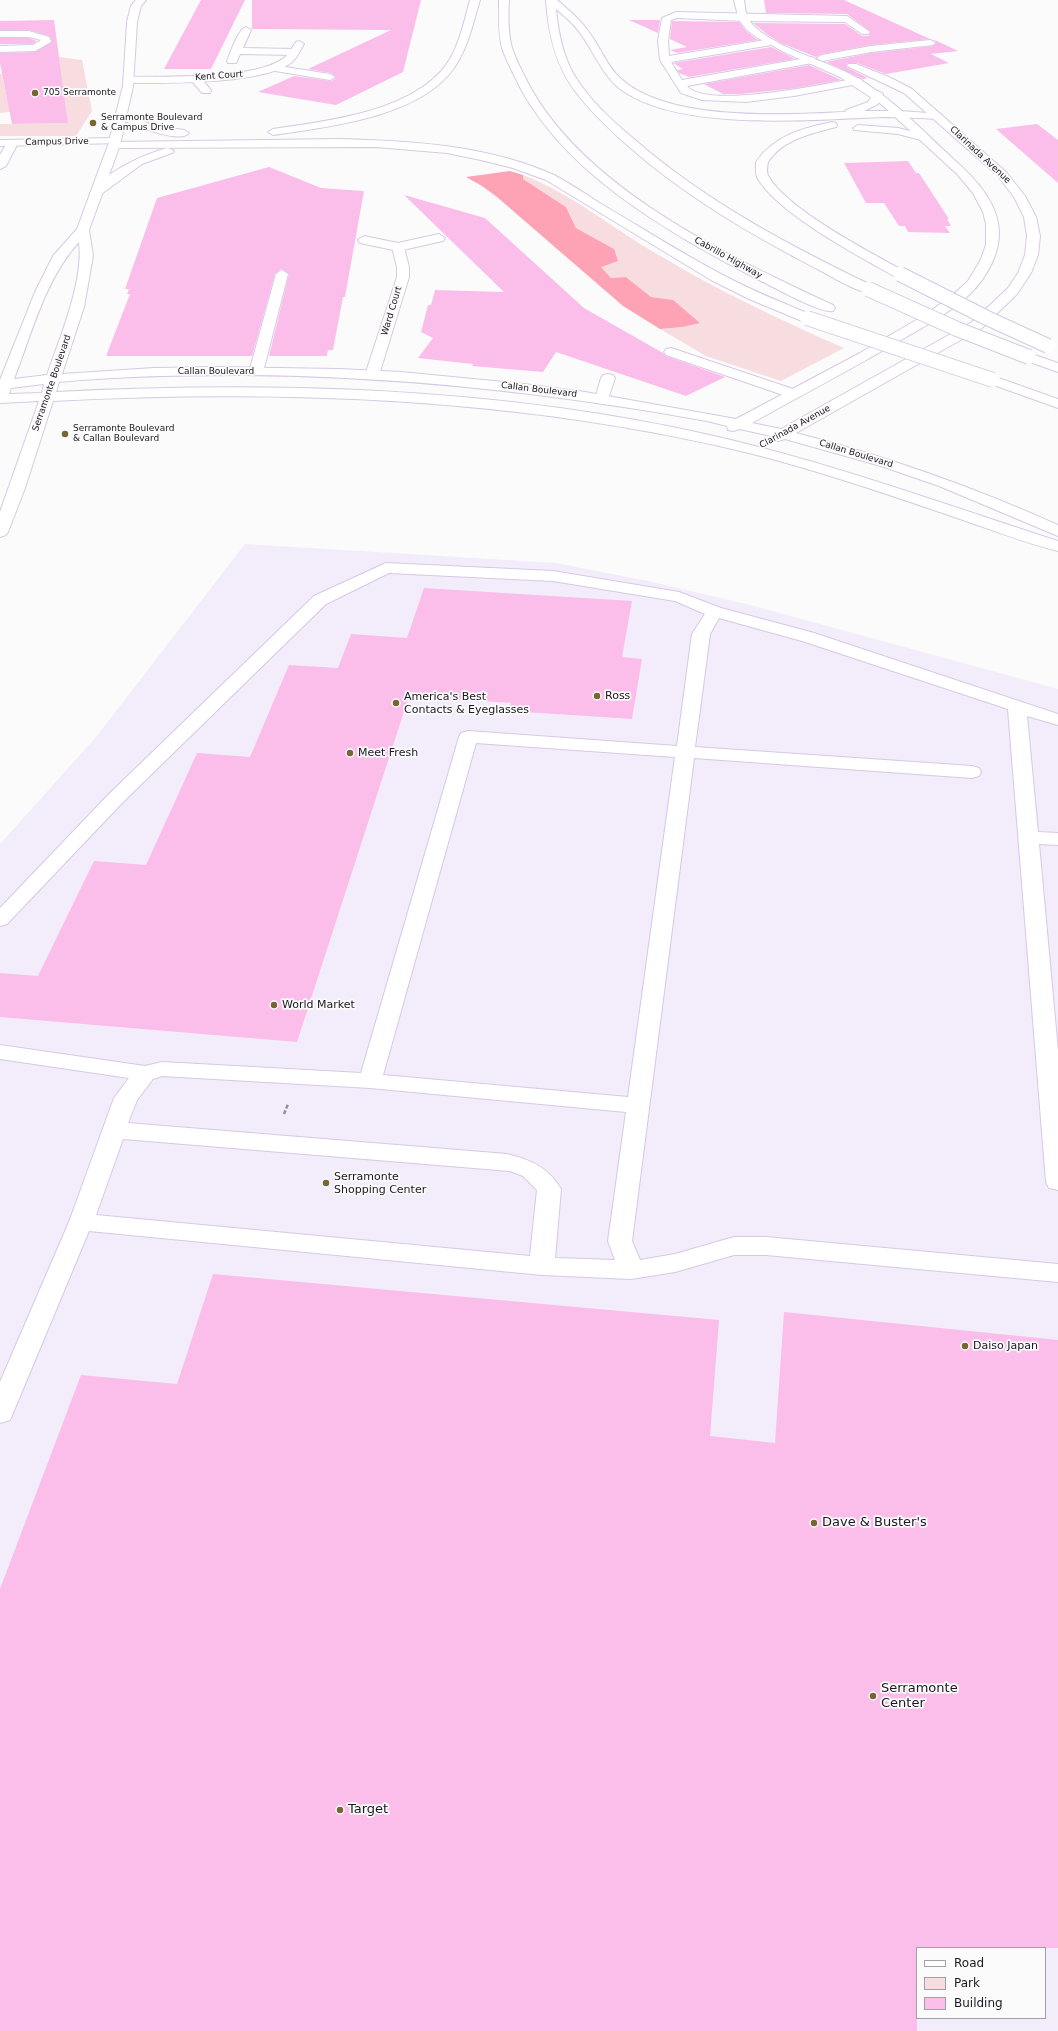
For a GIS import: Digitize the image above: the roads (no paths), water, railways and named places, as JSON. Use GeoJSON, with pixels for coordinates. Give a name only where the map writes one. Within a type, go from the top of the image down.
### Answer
{"type":"FeatureCollection","features":[{"type":"Feature","properties":{"kind":"main road"},"geometry":{"type":"LineString","coordinates":[[0,399],[3,384],[41,292],[66,246],[83,230],[115,141],[128,80],[132,22],[136,6],[141,0]]}},
{"type":"Feature","properties":{"kind":"main road"},"geometry":{"type":"LineString","coordinates":[[115,141],[227,136],[291,129],[342,120],[373,112],[404,100],[431,86],[442,77],[452,63],[475,0]]}},
{"type":"Feature","properties":{"kind":"main road","name":"Cabrillo Highway"},"geometry":{"type":"LineString","coordinates":[[504,0],[506,42],[517,76],[539,111],[572,149],[620,190],[682,233],[734,262],[828,308],[901,342],[993,380],[1058,404]]}},
{"type":"Feature","properties":{"kind":"main road"},"geometry":{"type":"LineString","coordinates":[[552,0],[587,36],[596,54],[610,73],[624,87],[636,94],[664,104],[696,111],[744,117],[784,118],[937,116]]}},
{"type":"Feature","properties":{"kind":"main road"},"geometry":{"type":"LineString","coordinates":[[552,0],[555,38],[567,70],[586,99],[628,140],[677,180],[717,207],[777,243],[868,289],[943,323],[1058,368]]}},
{"type":"Feature","properties":{"kind":"main road"},"geometry":{"type":"LineString","coordinates":[[739,0],[743,17]]}},
{"type":"Feature","properties":{"kind":"main road"},"geometry":{"type":"LineString","coordinates":[[858,81],[754,98],[734,99],[695,95],[685,91],[665,60],[662,52],[666,22],[669,17],[847,19],[866,32]]}},
{"type":"Feature","properties":{"kind":"main road","name":"Clarinada Avenue"},"geometry":{"type":"LineString","coordinates":[[743,17],[754,31],[771,42],[817,59],[862,70],[894,83],[908,91],[995,167],[1021,197],[1029,211],[1035,234],[1034,251],[1028,268],[1012,293],[977,325],[754,450]]}},
{"type":"Feature","properties":{"kind":"main road","name":"Kent Court"},"geometry":{"type":"LineString","coordinates":[[128,80],[239,75],[272,68],[286,62],[297,48],[234,56],[246,30]]}},
{"type":"Feature","properties":{"kind":"main road"},"geometry":{"type":"LineString","coordinates":[[0,34],[31,34],[41,36],[46,39],[46,42],[34,48],[0,49]]}},
{"type":"Feature","properties":{"kind":"main road"},"geometry":{"type":"LineString","coordinates":[[665,60],[771,42]]}},
{"type":"Feature","properties":{"kind":"main road"},"geometry":{"type":"LineString","coordinates":[[680,84],[872,49],[930,43]]}},
{"type":"Feature","properties":{"kind":"main road","name":"Clarinada Avenue"},"geometry":{"type":"LineString","coordinates":[[710,440],[868,354],[960,296],[976,279],[986,262],[993,238],[992,222],[987,206],[972,183],[878,94],[858,81],[817,59]]}},
{"type":"Feature","properties":{"kind":"main road"},"geometry":{"type":"LineString","coordinates":[[272,68],[330,77]]}},
{"type":"Feature","properties":{"kind":"main road"},"geometry":{"type":"LineString","coordinates":[[195,78],[206,91]]}},
{"type":"Feature","properties":{"kind":"main road"},"geometry":{"type":"LineString","coordinates":[[784,118],[828,115],[857,110],[873,103],[877,99],[878,94]]}},
{"type":"Feature","properties":{"kind":"main road"},"geometry":{"type":"LineString","coordinates":[[120,115],[147,127],[172,132],[216,134],[291,129]]}},
{"type":"Feature","properties":{"kind":"main road"},"geometry":{"type":"LineString","coordinates":[[902,116],[828,126],[792,138],[772,150],[764,160],[762,172],[766,182],[781,197],[818,224],[900,274],[987,318],[1053,348]]}},
{"type":"Feature","properties":{"kind":"main road"},"geometry":{"type":"LineString","coordinates":[[792,138],[814,132],[844,128],[891,130],[925,138]]}},
{"type":"Feature","properties":{"kind":"main road"},"geometry":{"type":"LineString","coordinates":[[115,141],[204,144],[336,143],[395,145],[457,152],[509,163],[555,180],[666,249],[754,296],[807,318],[993,380]]}},
{"type":"Feature","properties":{"kind":"main road","name":"Campus Drive"},"geometry":{"type":"LineString","coordinates":[[0,143],[115,141]]}},
{"type":"Feature","properties":{"kind":"main road"},"geometry":{"type":"LineString","coordinates":[[0,166],[12,143]]}},
{"type":"Feature","properties":{"kind":"main road"},"geometry":{"type":"LineString","coordinates":[[96,193],[128,167],[147,157],[172,150],[204,144]]}},
{"type":"Feature","properties":{"kind":"main road","name":"Serramonte Boulevard"},"geometry":{"type":"LineString","coordinates":[[0,532],[48,396],[81,292],[87,256],[87,247],[83,230]]}},
{"type":"Feature","properties":{"kind":"main road"},"geometry":{"type":"LineString","coordinates":[[364,240],[398,247],[439,238]]}},
{"type":"Feature","properties":{"kind":"main road","name":"Ward Court"},"geometry":{"type":"LineString","coordinates":[[372,375],[403,277],[403,267],[398,247]]}},
{"type":"Feature","properties":{"kind":"main road"},"geometry":{"type":"LineString","coordinates":[[256,372],[282,274]]}},
{"type":"Feature","properties":{"kind":"main road"},"geometry":{"type":"LineString","coordinates":[[671,352],[794,394]]}},
{"type":"Feature","properties":{"kind":"main road","name":"Callan Boulevard"},"geometry":{"type":"LineString","coordinates":[[3,384],[54,378],[132,373],[256,372],[372,375],[501,385],[602,398],[740,423],[843,450],[912,472],[988,500],[1058,532]]}},
{"type":"Feature","properties":{"kind":"main road"},"geometry":{"type":"LineString","coordinates":[[602,398],[608,378]]}},
{"type":"Feature","properties":{"kind":"main road","name":"Callan Boulevard"},"geometry":{"type":"LineString","coordinates":[[0,399],[211,390],[335,392],[550,412],[710,440],[754,450],[872,483],[1058,546]]}},
{"type":"Feature","properties":{"kind":"main road"},"geometry":{"type":"LineString","coordinates":[[0,920],[116,798],[320,600],[386,568],[553,576],[679,597],[715,612],[808,637],[899,668],[1017,705],[1058,720]]}},
{"type":"Feature","properties":{"kind":"main road"},"geometry":{"type":"LineString","coordinates":[[631,1270],[620,1241],[687,753],[701,634],[715,612]]}},
{"type":"Feature","properties":{"kind":"main road"},"geometry":{"type":"LineString","coordinates":[[1017,705],[1058,1182]]}},
{"type":"Feature","properties":{"kind":"main road"},"geometry":{"type":"LineString","coordinates":[[370,1081],[468,738],[972,772]]}},
{"type":"Feature","properties":{"kind":"main road"},"geometry":{"type":"LineString","coordinates":[[1028,837],[1058,839]]}},
{"type":"Feature","properties":{"kind":"main road"},"geometry":{"type":"LineString","coordinates":[[0,1052],[145,1073],[162,1069],[370,1081],[638,1106]]}},
{"type":"Feature","properties":{"kind":"main road"},"geometry":{"type":"LineString","coordinates":[[0,1413],[81,1222],[126,1098],[145,1073]]}},
{"type":"Feature","properties":{"kind":"main road"},"geometry":{"type":"LineString","coordinates":[[114,1130],[491,1161],[525,1167],[539,1175],[549,1189],[542,1266]]}},
{"type":"Feature","properties":{"kind":"main road"},"geometry":{"type":"LineString","coordinates":[[81,1222],[542,1266],[631,1270],[675,1262],[734,1246],[766,1246],[1058,1273]]}},
{"type":"Feature","properties":{"kind":"place","name":"705 Serramonte"},"geometry":{"type":"Point","coordinates":[35,93]}},
{"type":"Feature","properties":{"kind":"place","name":"Serramonte Boulevard & Campus Drive"},"geometry":{"type":"Point","coordinates":[93,123]}},
{"type":"Feature","properties":{"kind":"place","name":"Serramonte Boulevard & Callan Boulevard"},"geometry":{"type":"Point","coordinates":[65,434]}},
{"type":"Feature","properties":{"kind":"place","name":"Ross"},"geometry":{"type":"Point","coordinates":[597,696]}},
{"type":"Feature","properties":{"kind":"place","name":"America's Best Contacts & Eyeglasses"},"geometry":{"type":"Point","coordinates":[396,703]}},
{"type":"Feature","properties":{"kind":"place","name":"Meet Fresh"},"geometry":{"type":"Point","coordinates":[350,753]}},
{"type":"Feature","properties":{"kind":"place","name":"World Market"},"geometry":{"type":"Point","coordinates":[274,1005]}},
{"type":"Feature","properties":{"kind":"place","name":"Serramonte Shopping Center"},"geometry":{"type":"Point","coordinates":[326,1183]}},
{"type":"Feature","properties":{"kind":"place","name":"Daiso Japan"},"geometry":{"type":"Point","coordinates":[965,1346]}},
{"type":"Feature","properties":{"kind":"place","name":"Dave & Buster's"},"geometry":{"type":"Point","coordinates":[814,1523]}},
{"type":"Feature","properties":{"kind":"place","name":"Serramonte Center"},"geometry":{"type":"Point","coordinates":[873,1696]}},
{"type":"Feature","properties":{"kind":"place","name":"Target"},"geometry":{"type":"Point","coordinates":[340,1810]}}]}
